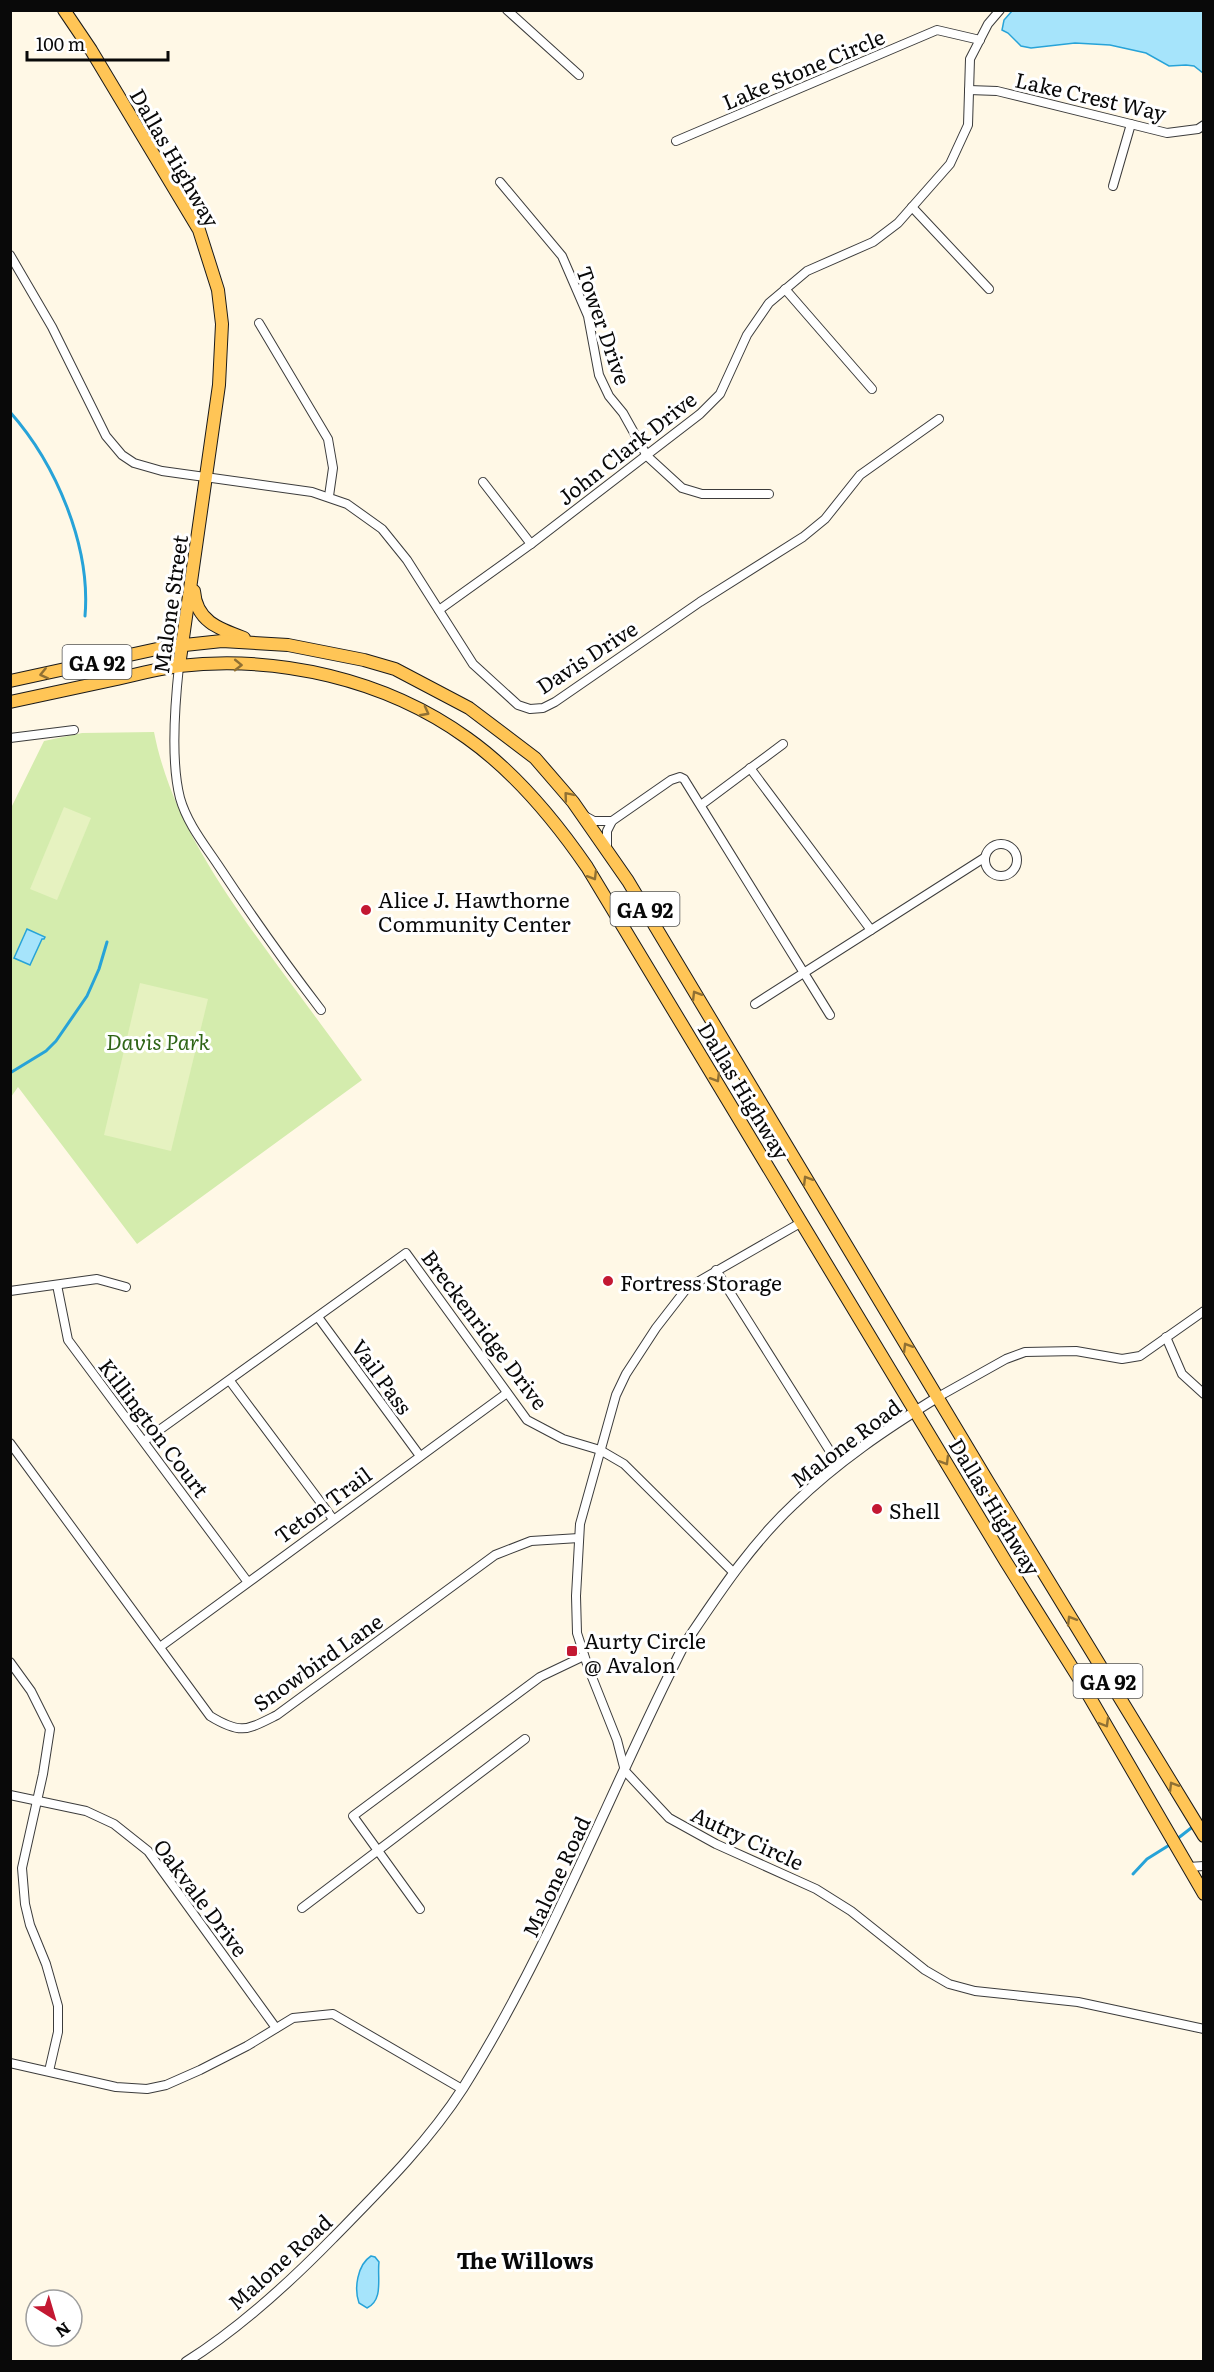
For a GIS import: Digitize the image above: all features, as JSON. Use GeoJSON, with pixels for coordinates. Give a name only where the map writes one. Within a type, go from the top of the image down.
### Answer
{"type":"FeatureCollection","features":[{"type":"Feature","properties":{"kind":"main road","name":"Dallas Highway"},"geometry":{"type":"LineString","coordinates":[[64,10],[91,50],[188,211],[206,247],[218,290],[222,332],[219,385],[206,478]]}},
{"type":"Feature","properties":{"kind":"main road","name":"Malone Street"},"geometry":{"type":"LineString","coordinates":[[179,666],[206,478]]}},
{"type":"Feature","properties":{"kind":"main road"},"geometry":{"type":"LineString","coordinates":[[193,578],[195,599],[206,621],[254,642]]}},
{"type":"Feature","properties":{"kind":"main road","name":"Dallas Highway"},"geometry":{"type":"LineString","coordinates":[[10,681],[183,643],[254,642],[288,645],[364,660],[395,669],[445,694],[487,720],[535,758],[584,816],[607,850],[1203,1836]]}},
{"type":"Feature","properties":{"kind":"main road","name":"Dallas Highway"},"geometry":{"type":"LineString","coordinates":[[10,702],[179,666],[266,666],[306,670],[348,681],[422,710],[468,738],[491,757],[547,812],[587,867],[1078,1677],[1203,1894]]}},
{"type":"Feature","properties":{"kind":"street"},"geometry":{"type":"LineString","coordinates":[[507,10],[579,75]]}},
{"type":"Feature","properties":{"kind":"street","name":"John Clark Drive"},"geometry":{"type":"LineString","coordinates":[[439,610],[531,544],[700,414],[720,394],[747,335],[769,303],[785,289],[807,271],[873,242],[898,223],[950,164],[968,125],[970,59],[988,24],[1000,10]]}},
{"type":"Feature","properties":{"kind":"street","name":"Lake Stone Circle"},"geometry":{"type":"LineString","coordinates":[[676,141],[937,30],[980,40]]}},
{"type":"Feature","properties":{"kind":"street","name":"Lake Crest Way"},"geometry":{"type":"LineString","coordinates":[[969,90],[997,91],[1167,133],[1198,129],[1203,125]]}},
{"type":"Feature","properties":{"kind":"street"},"geometry":{"type":"LineString","coordinates":[[1113,186],[1131,124]]}},
{"type":"Feature","properties":{"kind":"street","name":"Tower Drive"},"geometry":{"type":"LineString","coordinates":[[500,182],[562,256],[588,316],[599,375],[609,396],[623,413],[647,456],[682,488],[702,494],[769,494]]}},
{"type":"Feature","properties":{"kind":"street"},"geometry":{"type":"LineString","coordinates":[[912,207],[989,290]]}},
{"type":"Feature","properties":{"kind":"street"},"geometry":{"type":"LineString","coordinates":[[10,255],[52,327],[101,429],[111,443],[123,455],[143,467],[206,478]]}},
{"type":"Feature","properties":{"kind":"street"},"geometry":{"type":"LineString","coordinates":[[785,289],[872,389]]}},
{"type":"Feature","properties":{"kind":"street"},"geometry":{"type":"LineString","coordinates":[[259,323],[328,438],[333,468],[329,496]]}},
{"type":"Feature","properties":{"kind":"street","name":"Davis Drive"},"geometry":{"type":"LineString","coordinates":[[206,478],[285,487],[329,496],[358,511],[382,529],[407,560],[465,654],[479,671],[518,705],[530,709],[543,708],[700,602],[803,537],[825,519],[860,475],[939,419]]}},
{"type":"Feature","properties":{"kind":"street"},"geometry":{"type":"LineString","coordinates":[[483,482],[531,544]]}},
{"type":"Feature","properties":{"kind":"street","name":"Malone Street"},"geometry":{"type":"LineString","coordinates":[[179,666],[176,768],[185,811],[201,840],[254,921],[321,1010]]}},
{"type":"Feature","properties":{"kind":"street"},"geometry":{"type":"LineString","coordinates":[[10,738],[74,730]]}},
{"type":"Feature","properties":{"kind":"street"},"geometry":{"type":"LineString","coordinates":[[701,805],[783,744]]}},
{"type":"Feature","properties":{"kind":"street"},"geometry":{"type":"LineString","coordinates":[[750,768],[872,930]]}},
{"type":"Feature","properties":{"kind":"street"},"geometry":{"type":"LineString","coordinates":[[607,850],[607,831],[612,821],[671,780],[680,777],[689,785],[830,1014]]}},
{"type":"Feature","properties":{"kind":"street"},"geometry":{"type":"LineString","coordinates":[[584,816],[594,821],[612,821]]}},
{"type":"Feature","properties":{"kind":"street"},"geometry":{"type":"LineString","coordinates":[[755,1004],[984,858],[990,848],[1004,844],[1016,854],[1016,864],[1011,873],[1000,877],[986,869],[984,858]]}},
{"type":"Feature","properties":{"kind":"street","name":"Autry Circle"},"geometry":{"type":"LineString","coordinates":[[802,1222],[687,1288],[656,1328],[626,1374],[616,1395],[580,1524],[576,1596],[577,1633],[617,1740],[626,1771],[669,1818],[716,1844],[816,1889],[851,1911],[925,1970],[949,1984],[975,1991],[1078,2002],[1203,2029]]}},
{"type":"Feature","properties":{"kind":"street","name":"Breckenridge Drive"},"geometry":{"type":"LineString","coordinates":[[144,1441],[406,1253],[527,1420],[563,1439],[600,1450],[624,1464],[734,1573]]}},
{"type":"Feature","properties":{"kind":"street"},"geometry":{"type":"LineString","coordinates":[[716,1270],[838,1464]]}},
{"type":"Feature","properties":{"kind":"street"},"geometry":{"type":"LineString","coordinates":[[10,1292],[97,1279],[126,1287]]}},
{"type":"Feature","properties":{"kind":"street","name":"Killington Court"},"geometry":{"type":"LineString","coordinates":[[57,1285],[68,1340],[247,1581]]}},
{"type":"Feature","properties":{"kind":"street"},"geometry":{"type":"LineString","coordinates":[[938,1397],[1006,1359],[1025,1352],[1076,1351],[1122,1359],[1140,1356],[1203,1311]]}},
{"type":"Feature","properties":{"kind":"street","name":"Vail Pass"},"geometry":{"type":"LineString","coordinates":[[318,1317],[420,1456]]}},
{"type":"Feature","properties":{"kind":"street"},"geometry":{"type":"LineString","coordinates":[[1166,1337],[1182,1374],[1203,1394]]}},
{"type":"Feature","properties":{"kind":"street"},"geometry":{"type":"LineString","coordinates":[[230,1381],[333,1519]]}},
{"type":"Feature","properties":{"kind":"street","name":"Teton Trail"},"geometry":{"type":"LineString","coordinates":[[160,1647],[247,1581],[507,1393]]}},
{"type":"Feature","properties":{"kind":"street","name":"Malone Road"},"geometry":{"type":"LineString","coordinates":[[186,2361],[206,2349],[272,2296],[306,2265],[384,2186],[435,2127],[462,2089],[518,1995],[684,1645],[758,1542],[792,1505],[838,1464],[938,1397]]}},
{"type":"Feature","properties":{"kind":"street","name":"Snowbird Lane"},"geometry":{"type":"LineString","coordinates":[[10,1443],[210,1716],[227,1726],[247,1729],[277,1715],[495,1555],[531,1541],[579,1538]]}},
{"type":"Feature","properties":{"kind":"street"},"geometry":{"type":"LineString","coordinates":[[420,1910],[353,1816],[540,1677],[584,1656]]}},
{"type":"Feature","properties":{"kind":"street"},"geometry":{"type":"LineString","coordinates":[[10,1662],[31,1691],[50,1729],[43,1774],[22,1868],[25,1904],[30,1924],[49,1973],[58,2006],[58,2032],[49,2071]]}},
{"type":"Feature","properties":{"kind":"street"},"geometry":{"type":"LineString","coordinates":[[302,1908],[525,1739]]}},
{"type":"Feature","properties":{"kind":"street","name":"Oakvale Drive"},"geometry":{"type":"LineString","coordinates":[[10,1794],[87,1811],[114,1824],[148,1851],[276,2028]]}},
{"type":"Feature","properties":{"kind":"street"},"geometry":{"type":"LineString","coordinates":[[1188,1867],[1203,1866]]}},
{"type":"Feature","properties":{"kind":"street"},"geometry":{"type":"LineString","coordinates":[[10,2063],[116,2087],[147,2089],[166,2085],[247,2046],[293,2019],[333,2014],[462,2089]]}},
{"type":"Feature","properties":{"kind":"green space","name":"Davis Park"},"geometry":{"type":"Polygon","coordinates":[[[154,732],[173,795],[202,853],[256,936],[362,1080],[137,1244],[18,1087],[11,1097],[11,808],[44,741],[82,733],[154,732]]]}},
{"type":"Feature","properties":{"kind":"green space"},"geometry":{"type":"Polygon","coordinates":[[[64,807],[91,818],[57,900],[30,889],[64,807]]]}},
{"type":"Feature","properties":{"kind":"green space"},"geometry":{"type":"Polygon","coordinates":[[[140,983],[208,999],[171,1151],[104,1135],[140,983]]]}},
{"type":"Feature","properties":{"kind":"water"},"geometry":{"type":"Polygon","coordinates":[[[1012,11],[1203,11],[1203,73],[1194,66],[1169,66],[1146,53],[1110,45],[1075,43],[1031,48],[1021,46],[1002,30],[1004,20],[1012,11]]]}},
{"type":"Feature","properties":{"kind":"water"},"geometry":{"type":"Polygon","coordinates":[[[27,929],[45,937],[30,965],[14,958],[27,929]]]}},
{"type":"Feature","properties":{"kind":"water"},"geometry":{"type":"Polygon","coordinates":[[[371,2256],[379,2262],[379,2288],[376,2300],[367,2308],[359,2303],[357,2284],[363,2265],[371,2256]]]}},
{"type":"Feature","properties":{"kind":"waterway"},"geometry":{"type":"LineString","coordinates":[[10,412],[42,456],[67,507],[82,562],[85,616]]}},
{"type":"Feature","properties":{"kind":"waterway"},"geometry":{"type":"LineString","coordinates":[[10,1073],[46,1051],[56,1041],[87,996],[99,969],[107,942]]}},
{"type":"Feature","properties":{"kind":"waterway"},"geometry":{"type":"LineString","coordinates":[[1177,1839],[1195,1825]]}},
{"type":"Feature","properties":{"kind":"waterway"},"geometry":{"type":"LineString","coordinates":[[1133,1874],[1147,1859],[1171,1844]]}},
{"type":"Feature","properties":{"kind":"place","name":"Alice J. Hawthorne Community Center"},"geometry":{"type":"Point","coordinates":[366,910]}},
{"type":"Feature","properties":{"kind":"place","name":"Fortress Storage"},"geometry":{"type":"Point","coordinates":[608,1281]}},
{"type":"Feature","properties":{"kind":"place","name":"Shell"},"geometry":{"type":"Point","coordinates":[877,1509]}},
{"type":"Feature","properties":{"kind":"place","name":"Aurty Circle @ Avalon"},"geometry":{"type":"Point","coordinates":[572,1651]}},
{"type":"Feature","properties":{"kind":"district","name":"The Willows"},"geometry":{"type":"Point","coordinates":[525,2259]}}]}
